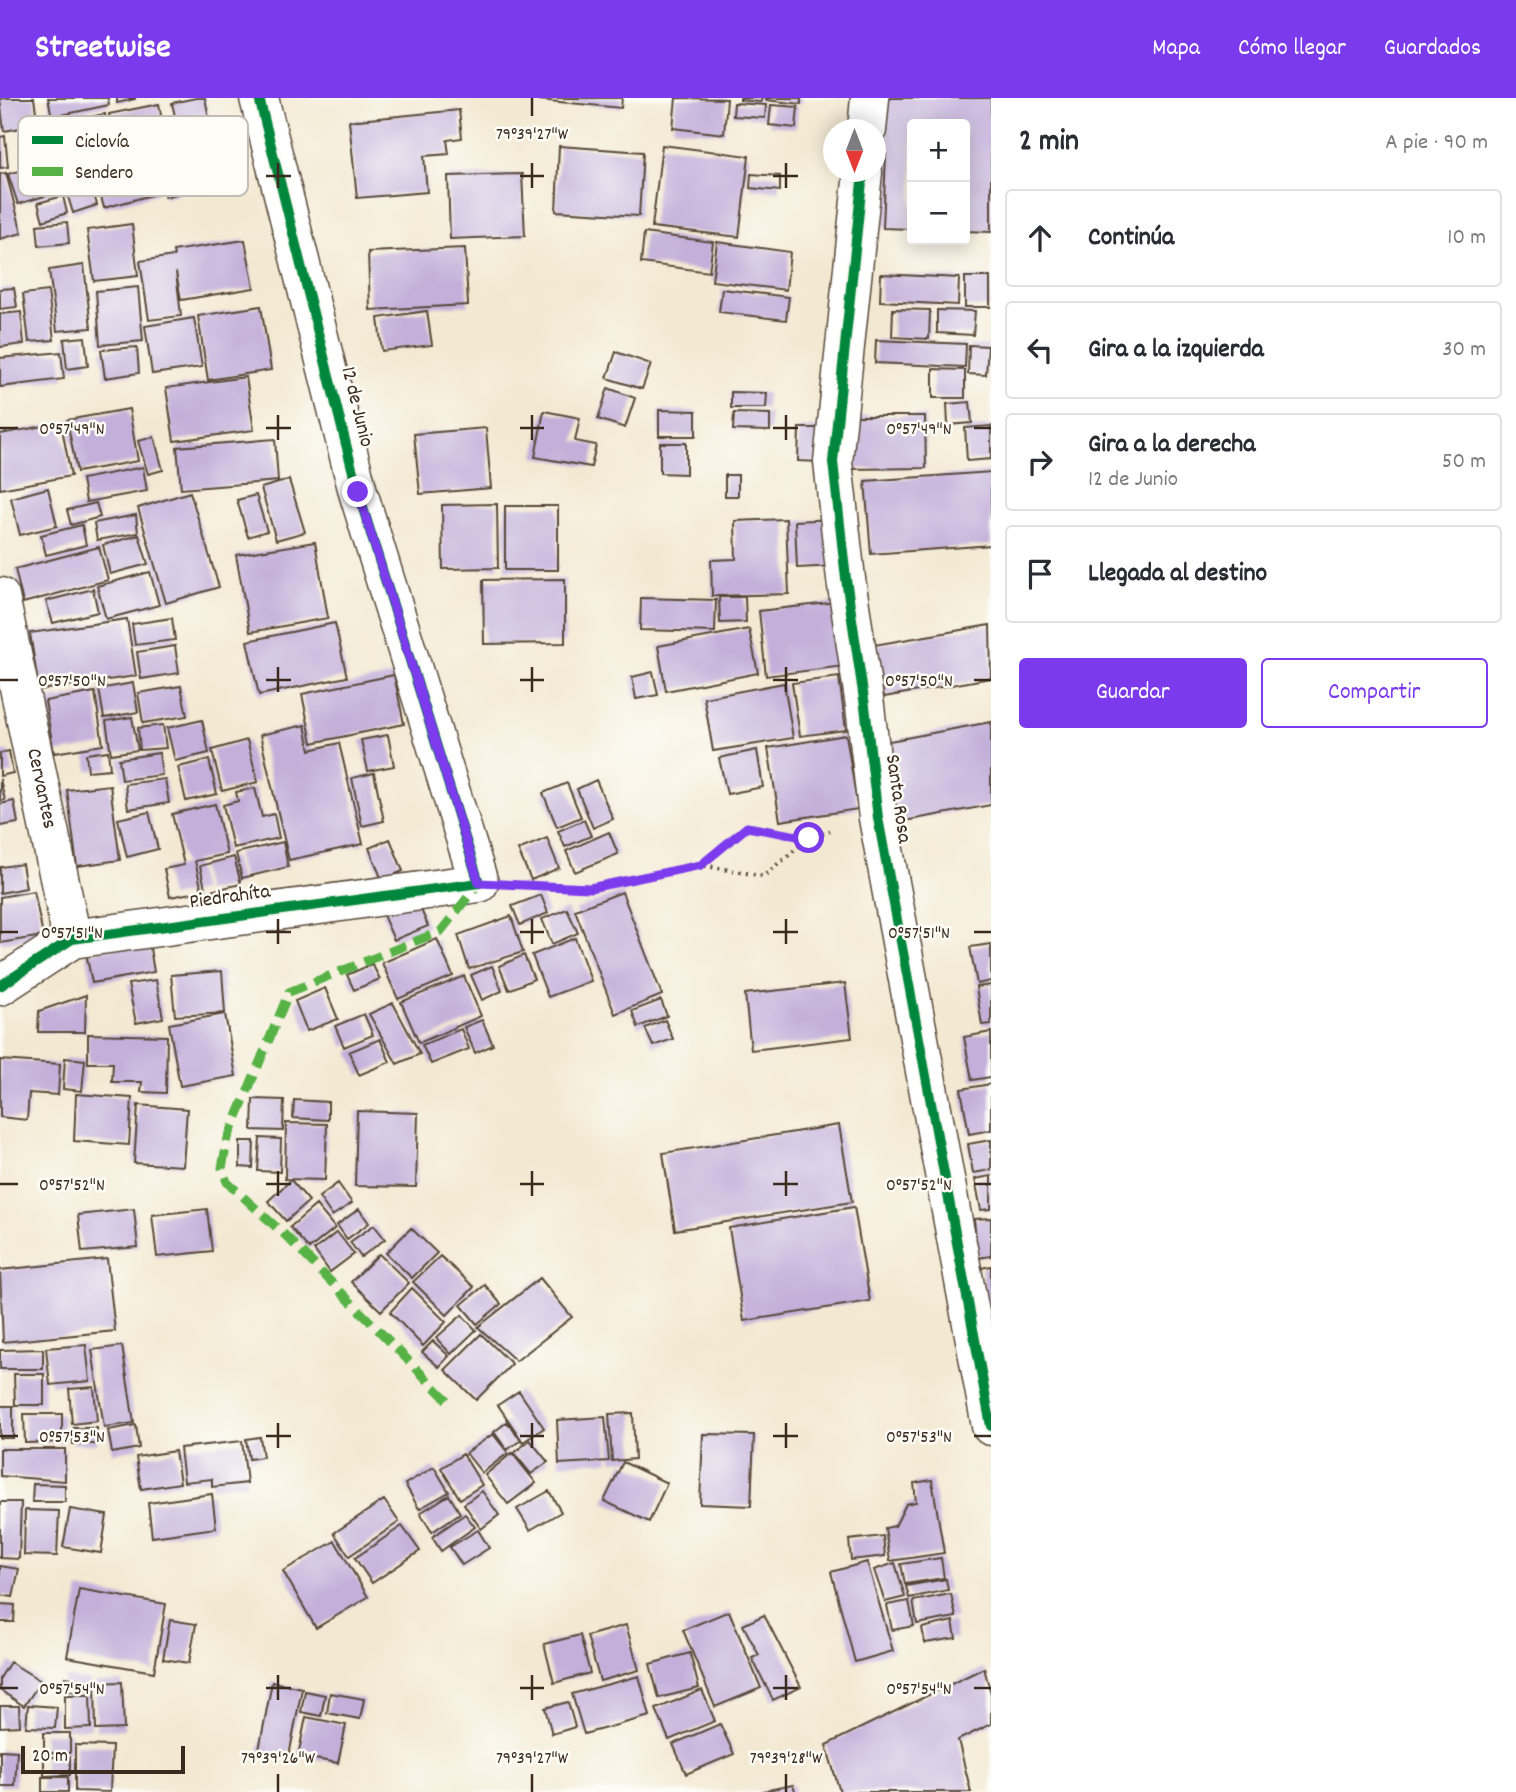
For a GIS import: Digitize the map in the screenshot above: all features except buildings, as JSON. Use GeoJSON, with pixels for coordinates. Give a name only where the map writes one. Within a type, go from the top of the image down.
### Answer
{"type":"FeatureCollection","features":[{"type":"Feature","properties":{"kind":"street","name":"12 de Junio"},"geometry":{"type":"LineString","coordinates":[[259,98],[358,492],[479,883]]}},
{"type":"Feature","properties":{"kind":"street"},"geometry":{"type":"LineString","coordinates":[[868,119],[870,98]]}},
{"type":"Feature","properties":{"kind":"street","name":"Santa Rosa"},"geometry":{"type":"LineString","coordinates":[[862,182],[833,462],[878,818],[991,1426]]}},
{"type":"Feature","properties":{"kind":"street","name":"Cervantes"},"geometry":{"type":"LineString","coordinates":[[0,597],[72,939]]}},
{"type":"Feature","properties":{"kind":"street","name":"Piedrahíta"},"geometry":{"type":"LineString","coordinates":[[0,986],[72,939],[479,883]]}},
{"type":"Feature","properties":{"kind":"path"},"geometry":{"type":"LineString","coordinates":[[479,883],[590,888],[701,865],[764,876],[809,838],[878,818]]}},
{"type":"Feature","properties":{"kind":"path"},"geometry":{"type":"LineString","coordinates":[[701,865],[747,827],[809,838]]}},
{"type":"Feature","properties":{"kind":"marked path"},"geometry":{"type":"LineString","coordinates":[[447,1400],[287,1237],[227,1182],[222,1168],[228,1138],[289,992],[441,931],[479,883]]}},
{"type":"Feature","properties":{"kind":"cycle path"},"geometry":{"type":"LineString","coordinates":[[0,986],[72,939],[479,883],[358,492],[259,98]]}},
{"type":"Feature","properties":{"kind":"cycle path"},"geometry":{"type":"LineString","coordinates":[[862,182],[833,462],[878,818],[991,1426]]}},
{"type":"Feature","properties":{"kind":"route"},"geometry":{"type":"LineString","coordinates":[[358,492],[479,883],[590,888],[701,865],[747,827],[809,838]]}}]}
